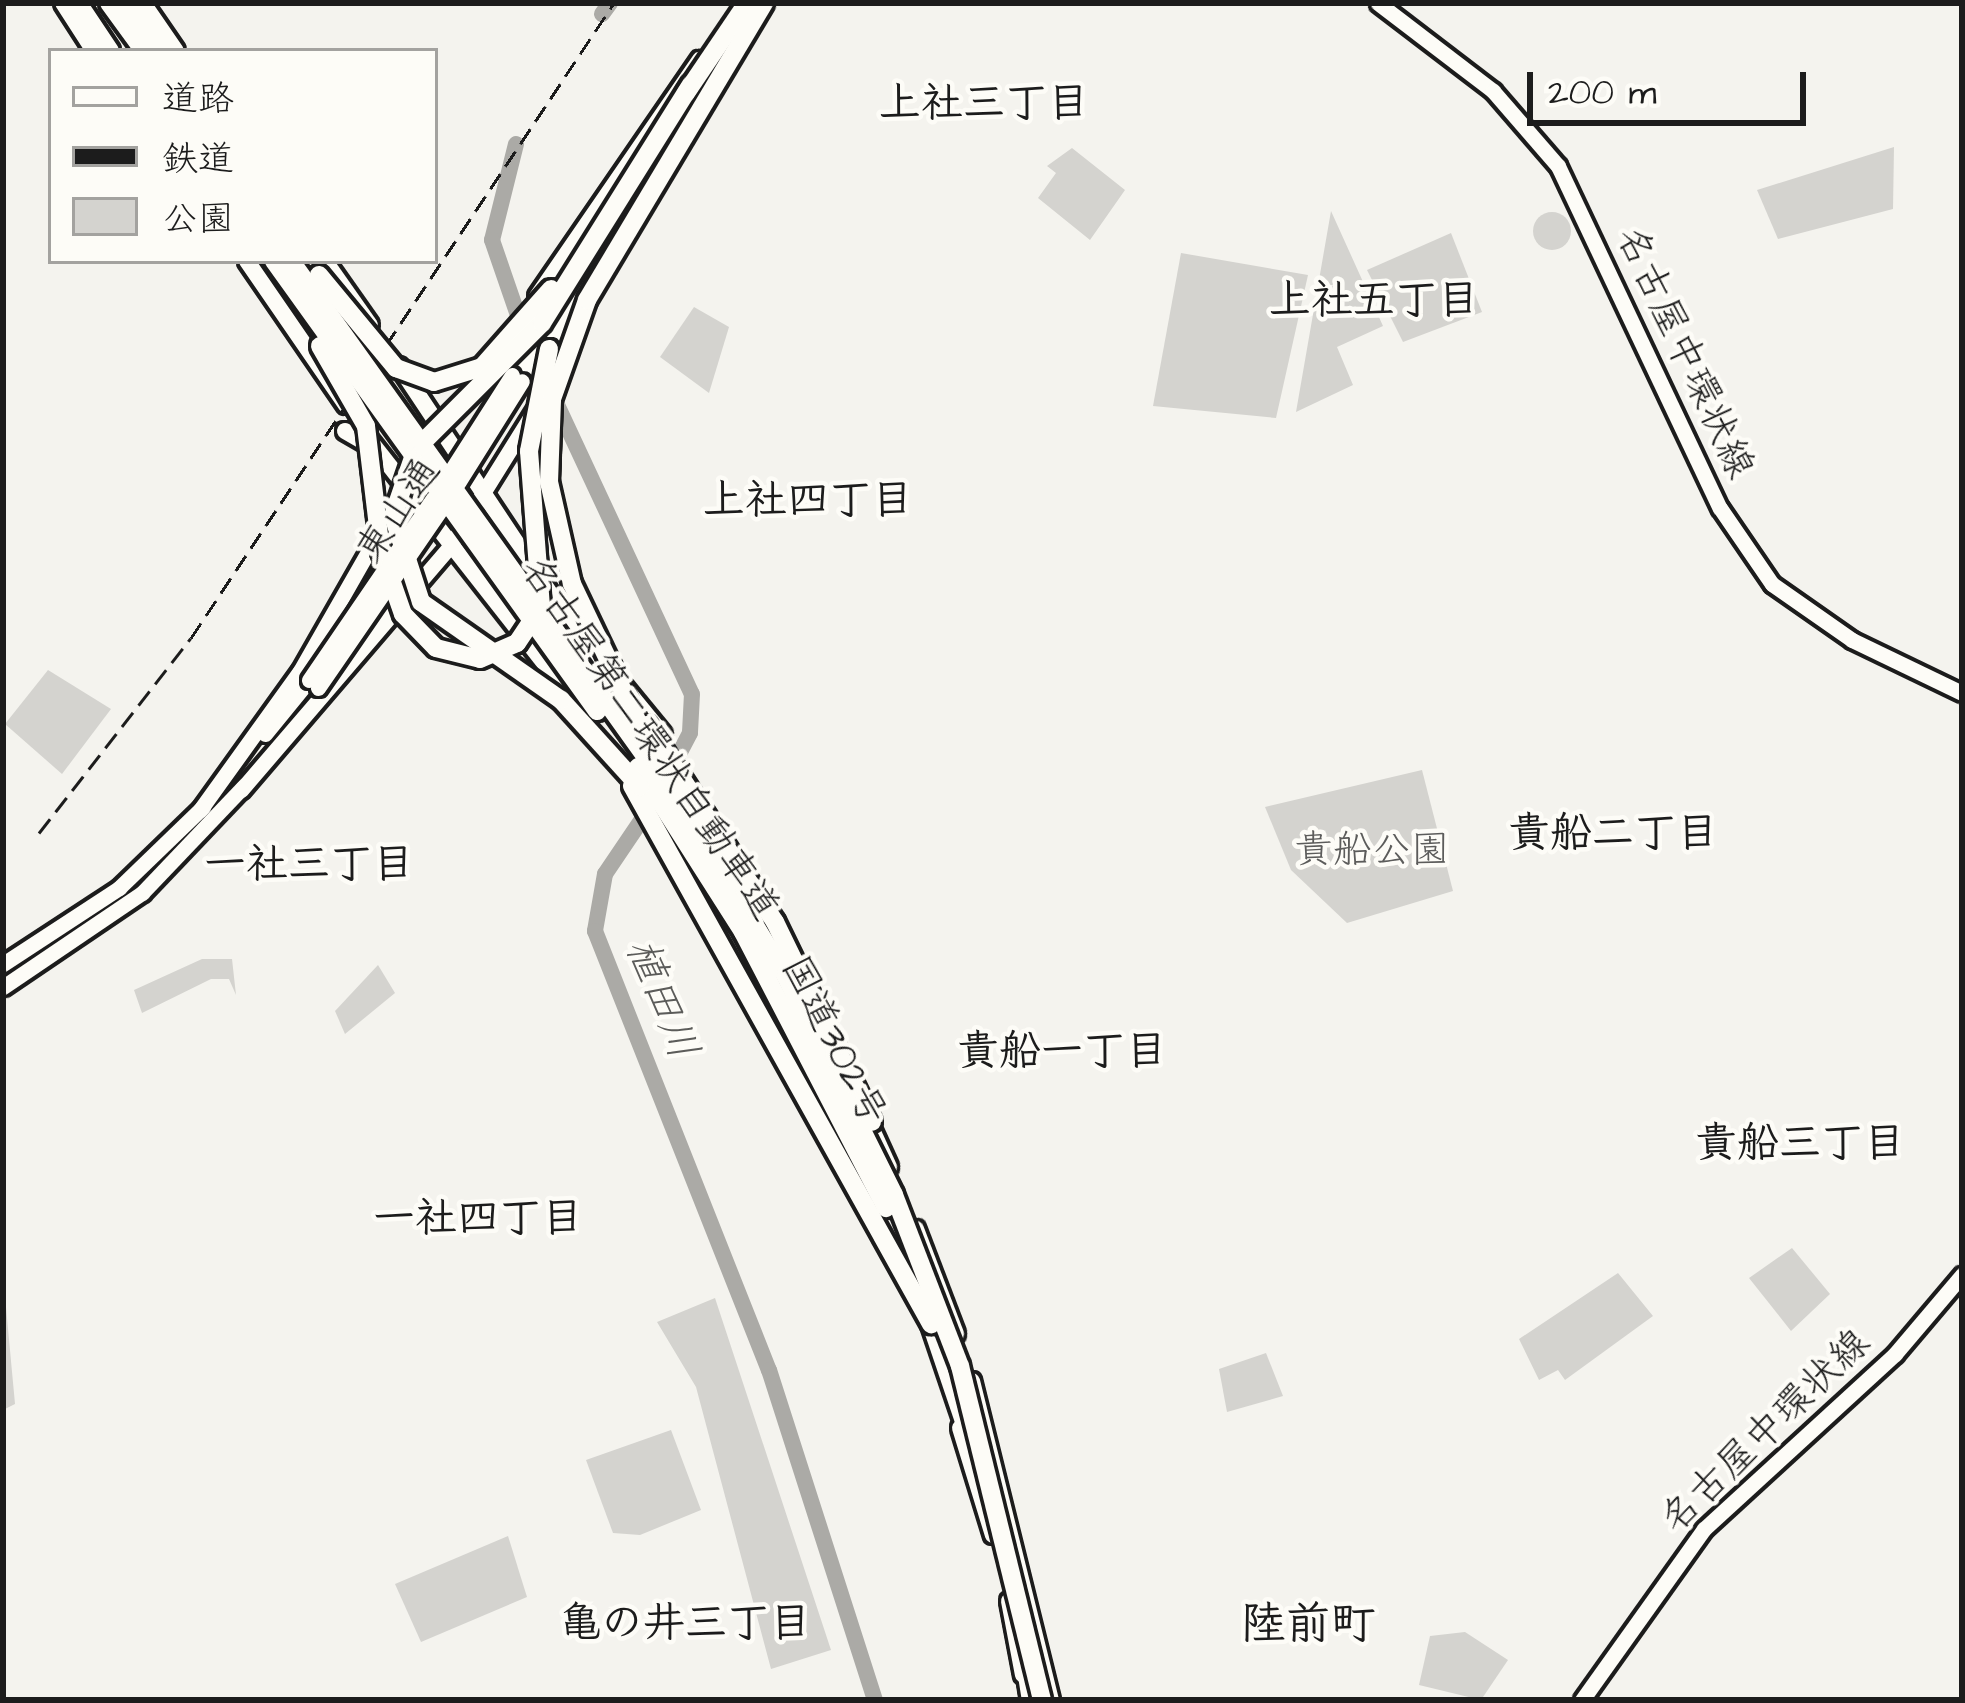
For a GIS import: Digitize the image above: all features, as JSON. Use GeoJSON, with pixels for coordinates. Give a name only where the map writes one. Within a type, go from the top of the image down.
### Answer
{"type":"FeatureCollection","features":[{"type":"Feature","properties":{"kind":"highway"},"geometry":{"type":"LineString","coordinates":[[63,3],[88,48]]}},
{"type":"Feature","properties":{"kind":"highway"},"geometry":{"type":"LineString","coordinates":[[110,3],[141,48]]}},
{"type":"Feature","properties":{"kind":"highway"},"geometry":{"type":"LineString","coordinates":[[127,3],[159,48]]}},
{"type":"Feature","properties":{"kind":"highway"},"geometry":{"type":"LineString","coordinates":[[143,3],[174,48]]}},
{"type":"Feature","properties":{"kind":"highway"},"geometry":{"type":"LineString","coordinates":[[667,815],[561,700],[421,602],[393,516],[416,448],[542,323],[748,3]]}},
{"type":"Feature","properties":{"kind":"highway"},"geometry":{"type":"LineString","coordinates":[[266,264],[362,413],[381,551],[404,614],[436,648],[493,657],[529,633],[544,592],[529,451],[542,367],[648,186],[764,3]]}},
{"type":"Feature","properties":{"kind":"highway"},"geometry":{"type":"LineString","coordinates":[[86,8],[106,48]]}},
{"type":"Feature","properties":{"kind":"highway"},"geometry":{"type":"LineString","coordinates":[[86,8],[126,48]]}},
{"type":"Feature","properties":{"kind":"highway"},"geometry":{"type":"LineString","coordinates":[[311,264],[396,368],[434,382],[476,372],[530,317],[696,88]]}},
{"type":"Feature","properties":{"kind":"highway"},"geometry":{"type":"LineString","coordinates":[[648,186],[560,370],[548,453],[554,515],[610,681],[695,826]]}},
{"type":"Feature","properties":{"kind":"highway"},"geometry":{"type":"LineString","coordinates":[[240,284],[245,264]]}},
{"type":"Feature","properties":{"kind":"highway","name":"国道302号"},"geometry":{"type":"LineString","coordinates":[[248,264],[404,491],[628,773],[667,815],[770,986],[914,1293],[999,1552],[1029,1700]]}},
{"type":"Feature","properties":{"kind":"highway","name":"名古屋第二環状自動車道"},"geometry":{"type":"LineString","coordinates":[[276,264],[667,815],[850,1132],[931,1324],[997,1534],[1029,1700]]}},
{"type":"Feature","properties":{"kind":"highway","name":"名古屋第二環状自動車道"},"geometry":{"type":"LineString","coordinates":[[293,264],[695,826],[786,977],[921,1263],[1009,1530],[1042,1700]]}},
{"type":"Feature","properties":{"kind":"highway","name":"国道302号"},"geometry":{"type":"LineString","coordinates":[[327,264],[570,623],[791,974],[939,1282],[1002,1480],[1051,1700]]}},
{"type":"Feature","properties":{"kind":"highway"},"geometry":{"type":"LineString","coordinates":[[345,431],[375,448]]}},
{"type":"Feature","properties":{"kind":"highway"},"geometry":{"type":"LineString","coordinates":[[570,623],[620,686],[702,806],[854,1073],[921,1263]]}},
{"type":"Feature","properties":{"kind":"highway"},"geometry":{"type":"LineString","coordinates":[[519,633],[526,683]]}},
{"type":"Feature","properties":{"kind":"highway"},"geometry":{"type":"LineString","coordinates":[[628,773],[931,1324]]}},
{"type":"Feature","properties":{"kind":"main road","name":"東山通"},"geometry":{"type":"LineString","coordinates":[[3,987],[142,893],[241,790],[696,88],[737,3]]}},
{"type":"Feature","properties":{"kind":"main road","name":"東山通"},"geometry":{"type":"LineString","coordinates":[[696,88],[747,39],[773,3]]}},
{"type":"Feature","properties":{"kind":"main road","name":"名古屋中環状線"},"geometry":{"type":"LineString","coordinates":[[1378,3],[1493,91],[1558,166],[1720,508],[1772,584],[1852,640],[1962,693]]}},
{"type":"Feature","properties":{"kind":"main road"},"geometry":{"type":"LineString","coordinates":[[200,810],[300,670],[404,491],[724,24]]}},
{"type":"Feature","properties":{"kind":"main road"},"geometry":{"type":"LineString","coordinates":[[241,790],[450,545],[484,496],[747,39]]}},
{"type":"Feature","properties":{"kind":"main road","name":"東山通"},"geometry":{"type":"LineString","coordinates":[[3,964],[119,888],[200,810],[313,684]]}},
{"type":"Feature","properties":{"kind":"main road","name":"名古屋中環状線"},"geometry":{"type":"LineString","coordinates":[[1582,1700],[1704,1529],[1894,1354],[1962,1276]]}},
{"type":"Feature","properties":{"kind":"green space"},"geometry":{"type":"Polygon","coordinates":[[[1894,147],[1893,209],[1778,239],[1757,190],[1894,147]]]}},
{"type":"Feature","properties":{"kind":"green space"},"geometry":{"type":"Polygon","coordinates":[[[1072,148],[1125,190],[1090,240],[1038,198],[1056,173],[1047,166],[1072,148]]]}},
{"type":"Feature","properties":{"kind":"green space"},"geometry":{"type":"Polygon","coordinates":[[[1331,211],[1383,326],[1337,347],[1353,385],[1296,412],[1331,211]]]}},
{"type":"Feature","properties":{"kind":"green space"},"geometry":{"type":"Polygon","coordinates":[[[1552,212],[1566,217],[1571,231],[1566,245],[1552,250],[1538,245],[1533,231],[1538,217],[1552,212]]]}},
{"type":"Feature","properties":{"kind":"green space"},"geometry":{"type":"Polygon","coordinates":[[[1451,233],[1482,312],[1403,342],[1367,270],[1451,233]]]}},
{"type":"Feature","properties":{"kind":"green space"},"geometry":{"type":"Polygon","coordinates":[[[1181,253],[1308,275],[1276,418],[1153,406],[1181,253]]]}},
{"type":"Feature","properties":{"kind":"green space"},"geometry":{"type":"Polygon","coordinates":[[[694,307],[729,327],[709,393],[660,357],[694,307]]]}},
{"type":"Feature","properties":{"kind":"green space"},"geometry":{"type":"Polygon","coordinates":[[[48,670],[111,709],[62,774],[5,724],[48,670]]]}},
{"type":"Feature","properties":{"kind":"green space","name":"貴船公園"},"geometry":{"type":"Polygon","coordinates":[[[1422,770],[1453,891],[1347,923],[1291,870],[1265,807],[1422,770]]]}},
{"type":"Feature","properties":{"kind":"green space"},"geometry":{"type":"Polygon","coordinates":[[[202,959],[232,959],[236,995],[229,979],[211,979],[142,1013],[134,990],[202,959]]]}},
{"type":"Feature","properties":{"kind":"green space"},"geometry":{"type":"Polygon","coordinates":[[[378,965],[395,993],[345,1034],[335,1011],[378,965]]]}},
{"type":"Feature","properties":{"kind":"green space"},"geometry":{"type":"Polygon","coordinates":[[[1792,1248],[1830,1294],[1791,1331],[1749,1278],[1792,1248]]]}},
{"type":"Feature","properties":{"kind":"green space"},"geometry":{"type":"Polygon","coordinates":[[[1618,1273],[1653,1316],[1565,1380],[1558,1370],[1539,1380],[1519,1339],[1618,1273]]]}},
{"type":"Feature","properties":{"kind":"green space"},"geometry":{"type":"Polygon","coordinates":[[[3,1275],[15,1404],[3,1410],[3,1275]]]}},
{"type":"Feature","properties":{"kind":"green space"},"geometry":{"type":"Polygon","coordinates":[[[715,1298],[831,1650],[771,1669],[696,1387],[657,1322],[715,1298]]]}},
{"type":"Feature","properties":{"kind":"green space"},"geometry":{"type":"Polygon","coordinates":[[[1266,1353],[1283,1396],[1227,1412],[1219,1369],[1266,1353]]]}},
{"type":"Feature","properties":{"kind":"green space"},"geometry":{"type":"Polygon","coordinates":[[[671,1430],[701,1510],[640,1535],[613,1533],[586,1460],[671,1430]]]}},
{"type":"Feature","properties":{"kind":"green space"},"geometry":{"type":"Polygon","coordinates":[[[508,1536],[527,1597],[421,1642],[395,1584],[508,1536]]]}},
{"type":"Feature","properties":{"kind":"green space"},"geometry":{"type":"Polygon","coordinates":[[[1465,1632],[1508,1660],[1481,1700],[1419,1685],[1430,1636],[1465,1632]]]}},
{"type":"Feature","properties":{"kind":"waterway","name":"植田川"},"geometry":{"type":"LineString","coordinates":[[602,14],[610,3]]}},
{"type":"Feature","properties":{"kind":"waterway","name":"植田川"},"geometry":{"type":"LineString","coordinates":[[516,144],[492,240],[525,336]]}},
{"type":"Feature","properties":{"kind":"waterway","name":"植田川"},"geometry":{"type":"LineString","coordinates":[[551,392],[692,694],[690,733],[669,773]]}},
{"type":"Feature","properties":{"kind":"waterway","name":"植田川"},"geometry":{"type":"LineString","coordinates":[[651,806],[605,874],[595,931],[769,1370],[875,1700]]}},
{"type":"Feature","properties":{"kind":"railway"},"geometry":{"type":"LineString","coordinates":[[39,833],[191,638],[614,3]]}},
{"type":"Feature","properties":{"kind":"district","name":"上社三丁目"},"geometry":{"type":"Point","coordinates":[984,104]}},
{"type":"Feature","properties":{"kind":"district","name":"上社五丁目"},"geometry":{"type":"Point","coordinates":[1374,301]}},
{"type":"Feature","properties":{"kind":"district","name":"上社四丁目"},"geometry":{"type":"Point","coordinates":[808,501]}},
{"type":"Feature","properties":{"kind":"district","name":"貴船二丁目"},"geometry":{"type":"Point","coordinates":[1613,834]}},
{"type":"Feature","properties":{"kind":"district","name":"一社三丁目"},"geometry":{"type":"Point","coordinates":[309,865]}},
{"type":"Feature","properties":{"kind":"district","name":"貴船一丁目"},"geometry":{"type":"Point","coordinates":[1062,1052]}},
{"type":"Feature","properties":{"kind":"district","name":"貴船三丁目"},"geometry":{"type":"Point","coordinates":[1800,1144]}},
{"type":"Feature","properties":{"kind":"district","name":"一社四丁目"},"geometry":{"type":"Point","coordinates":[478,1219]}},
{"type":"Feature","properties":{"kind":"district","name":"亀の井三丁目"},"geometry":{"type":"Point","coordinates":[685,1624]}},
{"type":"Feature","properties":{"kind":"district","name":"陸前町"},"geometry":{"type":"Point","coordinates":[1308,1626]}}]}
